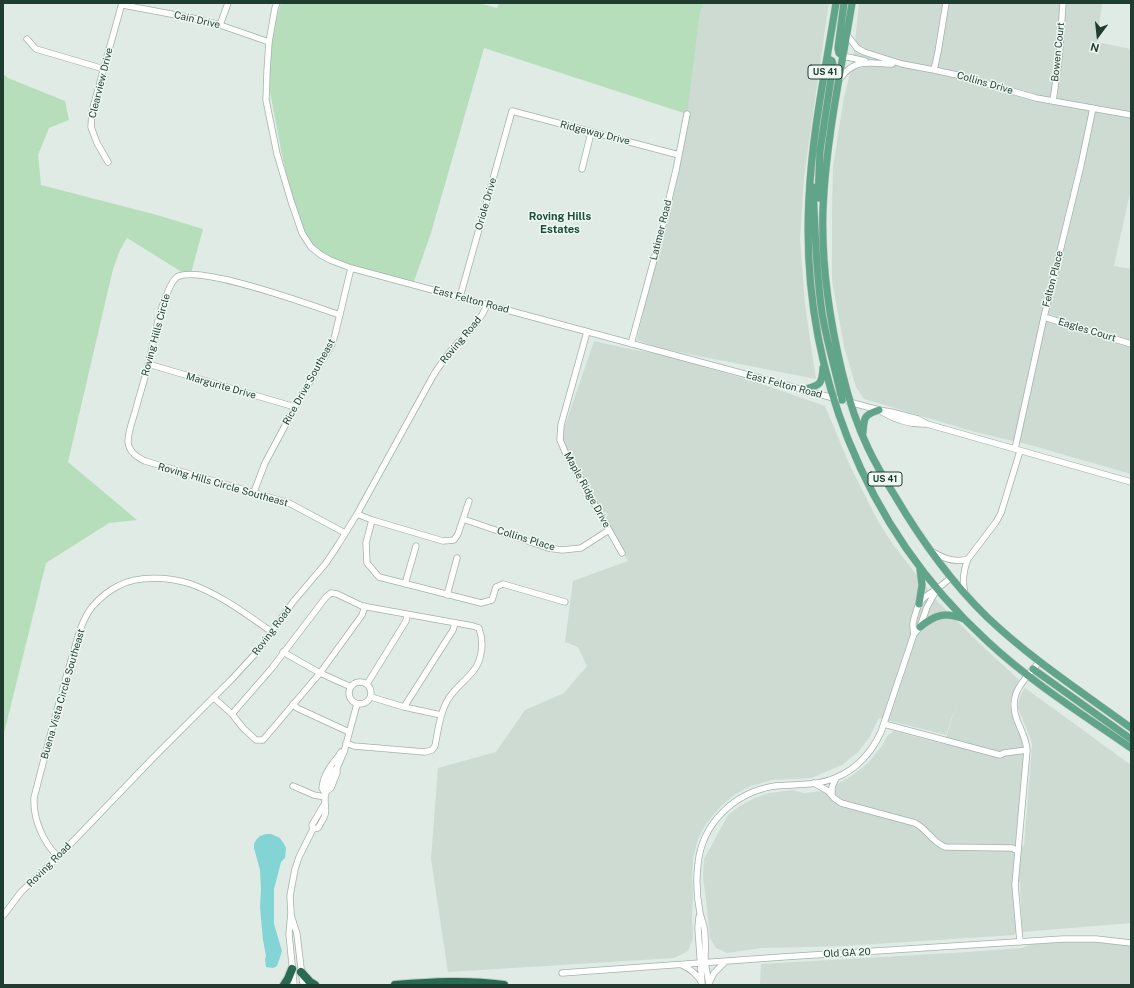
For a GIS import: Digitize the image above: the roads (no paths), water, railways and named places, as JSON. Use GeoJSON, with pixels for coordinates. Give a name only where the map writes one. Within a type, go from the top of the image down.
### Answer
{"type":"FeatureCollection","features":[{"type":"Feature","properties":{"kind":"highway"},"geometry":{"type":"LineString","coordinates":[[284,985],[292,969]]}},
{"type":"Feature","properties":{"kind":"highway"},"geometry":{"type":"LineString","coordinates":[[301,972],[310,982],[315,985]]}},
{"type":"Feature","properties":{"kind":"highway"},"geometry":{"type":"LineString","coordinates":[[397,985],[456,981],[504,985]]}},
{"type":"Feature","properties":{"kind":"main road","name":"US 41"},"geometry":{"type":"LineString","coordinates":[[836,3],[817,126],[810,183],[808,229],[810,278],[817,328],[824,362],[834,398],[853,453],[892,526],[937,589],[965,620],[1028,676],[1131,748]]}},
{"type":"Feature","properties":{"kind":"main road"},"geometry":{"type":"LineString","coordinates":[[843,56],[839,53],[838,48],[844,3]]}},
{"type":"Feature","properties":{"kind":"main road","name":"US 41"},"geometry":{"type":"LineString","coordinates":[[852,3],[826,172],[823,218],[824,262],[829,310],[835,344],[850,402],[863,437],[884,479],[915,529],[930,551],[966,595],[1004,632],[1039,662],[1131,728]]}},
{"type":"Feature","properties":{"kind":"main road"},"geometry":{"type":"LineString","coordinates":[[823,218],[819,203],[819,165],[821,142],[833,65],[832,61],[828,59]]}},
{"type":"Feature","properties":{"kind":"main road"},"geometry":{"type":"LineString","coordinates":[[810,183],[813,185],[817,269],[822,313],[842,400]]}},
{"type":"Feature","properties":{"kind":"main road"},"geometry":{"type":"LineString","coordinates":[[803,390],[816,386],[821,382],[824,362]]}},
{"type":"Feature","properties":{"kind":"main road"},"geometry":{"type":"LineString","coordinates":[[863,437],[865,417],[879,410]]}},
{"type":"Feature","properties":{"kind":"main road"},"geometry":{"type":"LineString","coordinates":[[918,604],[922,585],[920,566]]}},
{"type":"Feature","properties":{"kind":"main road"},"geometry":{"type":"LineString","coordinates":[[920,627],[939,615],[950,614],[965,620]]}},
{"type":"Feature","properties":{"kind":"main road"},"geometry":{"type":"LineString","coordinates":[[1033,669],[1131,738]]}},
{"type":"Feature","properties":{"kind":"street"},"geometry":{"type":"LineString","coordinates":[[220,25],[228,3]]}},
{"type":"Feature","properties":{"kind":"street","name":"East Felton Road"},"geometry":{"type":"LineString","coordinates":[[277,3],[269,42],[266,100],[277,154],[302,233],[311,248],[321,255],[351,268],[850,402],[879,410],[894,418],[917,425],[927,424],[1131,482]]}},
{"type":"Feature","properties":{"kind":"street"},"geometry":{"type":"LineString","coordinates":[[934,70],[946,3]]}},
{"type":"Feature","properties":{"kind":"street","name":"Bowen Court"},"geometry":{"type":"LineString","coordinates":[[1053,101],[1063,3]]}},
{"type":"Feature","properties":{"kind":"street","name":"Cain Drive"},"geometry":{"type":"LineString","coordinates":[[123,4],[220,25],[269,42]]}},
{"type":"Feature","properties":{"kind":"street","name":"Clearview Drive"},"geometry":{"type":"LineString","coordinates":[[108,162],[97,143],[91,127],[92,111],[123,4]]}},
{"type":"Feature","properties":{"kind":"street","name":"Collins Drive"},"geometry":{"type":"LineString","coordinates":[[847,35],[857,48],[864,52],[902,64],[934,70],[1036,98],[1131,115]]}},
{"type":"Feature","properties":{"kind":"street"},"geometry":{"type":"LineString","coordinates":[[27,39],[36,49],[104,70]]}},
{"type":"Feature","properties":{"kind":"street"},"geometry":{"type":"LineString","coordinates":[[843,56],[871,63]]}},
{"type":"Feature","properties":{"kind":"street"},"geometry":{"type":"LineString","coordinates":[[839,81],[851,67],[860,64],[902,64]]}},
{"type":"Feature","properties":{"kind":"street","name":"Felton Place"},"geometry":{"type":"LineString","coordinates":[[968,559],[1001,514],[1018,450],[1044,317],[1081,165],[1092,108]]}},
{"type":"Feature","properties":{"kind":"street","name":"Ridgeway Drive"},"geometry":{"type":"LineString","coordinates":[[512,111],[679,155]]}},
{"type":"Feature","properties":{"kind":"street","name":"Oriole Drive"},"geometry":{"type":"LineString","coordinates":[[460,297],[512,111]]}},
{"type":"Feature","properties":{"kind":"street","name":"Latimer Road"},"geometry":{"type":"LineString","coordinates":[[631,344],[658,245],[688,114]]}},
{"type":"Feature","properties":{"kind":"street"},"geometry":{"type":"LineString","coordinates":[[582,169],[591,133]]}},
{"type":"Feature","properties":{"kind":"street","name":"Rice Drive Southeast"},"geometry":{"type":"LineString","coordinates":[[254,492],[265,463],[295,407],[332,344],[351,268]]}},
{"type":"Feature","properties":{"kind":"street","name":"Roving Hills Circle"},"geometry":{"type":"LineString","coordinates":[[132,420],[148,364],[162,306],[168,290],[177,277],[183,275],[197,275],[261,289],[340,315]]}},
{"type":"Feature","properties":{"kind":"street","name":"Roving Road"},"geometry":{"type":"LineString","coordinates":[[3,916],[21,892],[58,857],[142,769],[214,698],[256,653],[293,602],[326,563],[357,514],[433,376],[447,356],[476,326],[487,304]]}},
{"type":"Feature","properties":{"kind":"street","name":"Eagles Court"},"geometry":{"type":"LineString","coordinates":[[1044,317],[1131,344]]}},
{"type":"Feature","properties":{"kind":"street","name":"Maple Ridge Drive"},"geometry":{"type":"LineString","coordinates":[[587,332],[561,425],[560,440],[576,473],[622,553]]}},
{"type":"Feature","properties":{"kind":"street","name":"Margurite Drive"},"geometry":{"type":"LineString","coordinates":[[148,364],[295,407]]}},
{"type":"Feature","properties":{"kind":"street","name":"Roving Hills Circle Southeast"},"geometry":{"type":"LineString","coordinates":[[132,420],[128,445],[130,450],[139,459],[289,503],[345,533]]}},
{"type":"Feature","properties":{"kind":"street"},"geometry":{"type":"LineString","coordinates":[[357,514],[372,520],[443,541],[454,540],[458,534],[469,501]]}},
{"type":"Feature","properties":{"kind":"street","name":"Collins Place"},"geometry":{"type":"LineString","coordinates":[[463,519],[548,548],[562,550],[581,548],[609,530]]}},
{"type":"Feature","properties":{"kind":"street"},"geometry":{"type":"LineString","coordinates":[[372,520],[366,543],[367,563],[379,577],[482,603],[492,600],[496,587],[503,584],[565,602]]}},
{"type":"Feature","properties":{"kind":"street"},"geometry":{"type":"LineString","coordinates":[[405,584],[416,546]]}},
{"type":"Feature","properties":{"kind":"street"},"geometry":{"type":"LineString","coordinates":[[930,551],[945,559],[953,561],[968,559]]}},
{"type":"Feature","properties":{"kind":"street"},"geometry":{"type":"LineString","coordinates":[[447,595],[457,558]]}},
{"type":"Feature","properties":{"kind":"street"},"geometry":{"type":"LineString","coordinates":[[966,595],[963,584],[963,572],[968,559]]}},
{"type":"Feature","properties":{"kind":"street"},"geometry":{"type":"LineString","coordinates":[[914,634],[912,624],[918,604],[924,597],[951,578]]}},
{"type":"Feature","properties":{"kind":"street","name":"Buena Vista Circle Southeast"},"geometry":{"type":"LineString","coordinates":[[58,857],[50,848],[36,821],[34,813],[34,798],[79,634],[92,607],[110,590],[128,582],[147,579],[169,579],[190,584],[215,594],[272,632]]}},
{"type":"Feature","properties":{"kind":"street"},"geometry":{"type":"LineString","coordinates":[[702,984],[704,928],[700,912],[697,872],[699,855],[707,834],[719,816],[732,803],[753,792],[776,786],[814,783],[836,778],[852,769],[864,759],[875,743],[884,724],[914,634],[920,627],[926,607],[937,589]]}},
{"type":"Feature","properties":{"kind":"street"},"geometry":{"type":"LineString","coordinates":[[232,714],[326,597],[331,593],[337,594],[362,606],[479,628],[483,646],[479,660],[474,670],[446,702],[441,715],[436,746],[432,750],[425,752],[345,745]]}},
{"type":"Feature","properties":{"kind":"street"},"geometry":{"type":"LineString","coordinates":[[214,698],[232,714],[243,728],[256,740],[263,740],[320,673],[362,614],[365,606]]}},
{"type":"Feature","properties":{"kind":"street"},"geometry":{"type":"LineString","coordinates":[[367,684],[406,621],[407,614]]}},
{"type":"Feature","properties":{"kind":"street"},"geometry":{"type":"LineString","coordinates":[[404,708],[453,630],[455,623]]}},
{"type":"Feature","properties":{"kind":"street"},"geometry":{"type":"LineString","coordinates":[[283,652],[320,673],[351,687]]}},
{"type":"Feature","properties":{"kind":"street"},"geometry":{"type":"LineString","coordinates":[[1020,942],[1015,885],[1027,750],[1025,739],[1015,715],[1013,705],[1018,690],[1039,662]]}},
{"type":"Feature","properties":{"kind":"street"},"geometry":{"type":"LineString","coordinates":[[360,682],[367,684],[372,690],[371,697],[366,703],[357,704],[352,701],[349,690],[353,684],[360,682]]}},
{"type":"Feature","properties":{"kind":"street"},"geometry":{"type":"LineString","coordinates":[[371,697],[404,708],[441,715]]}},
{"type":"Feature","properties":{"kind":"street"},"geometry":{"type":"LineString","coordinates":[[293,704],[297,708],[349,732]]}},
{"type":"Feature","properties":{"kind":"street"},"geometry":{"type":"LineString","coordinates":[[294,985],[289,934],[291,913],[290,896],[295,869],[313,829],[318,828],[324,818],[326,812],[326,786],[333,771],[337,768],[344,752],[357,704]]}},
{"type":"Feature","properties":{"kind":"street"},"geometry":{"type":"LineString","coordinates":[[884,724],[1000,755],[1004,753],[1027,750]]}},
{"type":"Feature","properties":{"kind":"street"},"geometry":{"type":"LineString","coordinates":[[326,796],[322,788],[325,776],[331,764],[345,745]]}},
{"type":"Feature","properties":{"kind":"street"},"geometry":{"type":"LineString","coordinates":[[832,795],[832,787],[836,778]]}},
{"type":"Feature","properties":{"kind":"street"},"geometry":{"type":"LineString","coordinates":[[814,783],[824,788],[837,800],[846,804],[915,823],[937,843],[945,847],[1012,848],[1018,851]]}},
{"type":"Feature","properties":{"kind":"street"},"geometry":{"type":"LineString","coordinates":[[293,786],[314,795],[326,796]]}},
{"type":"Feature","properties":{"kind":"street"},"geometry":{"type":"LineString","coordinates":[[291,913],[297,934],[303,985]]}},
{"type":"Feature","properties":{"kind":"street","name":"Old GA 20"},"geometry":{"type":"LineString","coordinates":[[562,974],[782,957],[1063,939],[1096,939],[1131,942]]}},
{"type":"Feature","properties":{"kind":"street"},"geometry":{"type":"LineString","coordinates":[[709,985],[714,972],[725,962]]}},
{"type":"Feature","properties":{"kind":"street"},"geometry":{"type":"LineString","coordinates":[[703,963],[709,985]]}},
{"type":"Feature","properties":{"kind":"street"},"geometry":{"type":"LineString","coordinates":[[681,965],[692,970],[702,984]]}},
{"type":"Feature","properties":{"kind":"water"},"geometry":{"type":"Polygon","coordinates":[[[271,834],[280,838],[286,848],[285,858],[281,862],[274,889],[274,924],[282,951],[277,966],[273,968],[266,967],[260,907],[260,870],[254,848],[256,840],[260,836],[271,834]]]}},
{"type":"Feature","properties":{"kind":"district","name":"Roving Hills Estates"},"geometry":{"type":"Point","coordinates":[560,223]}}]}
